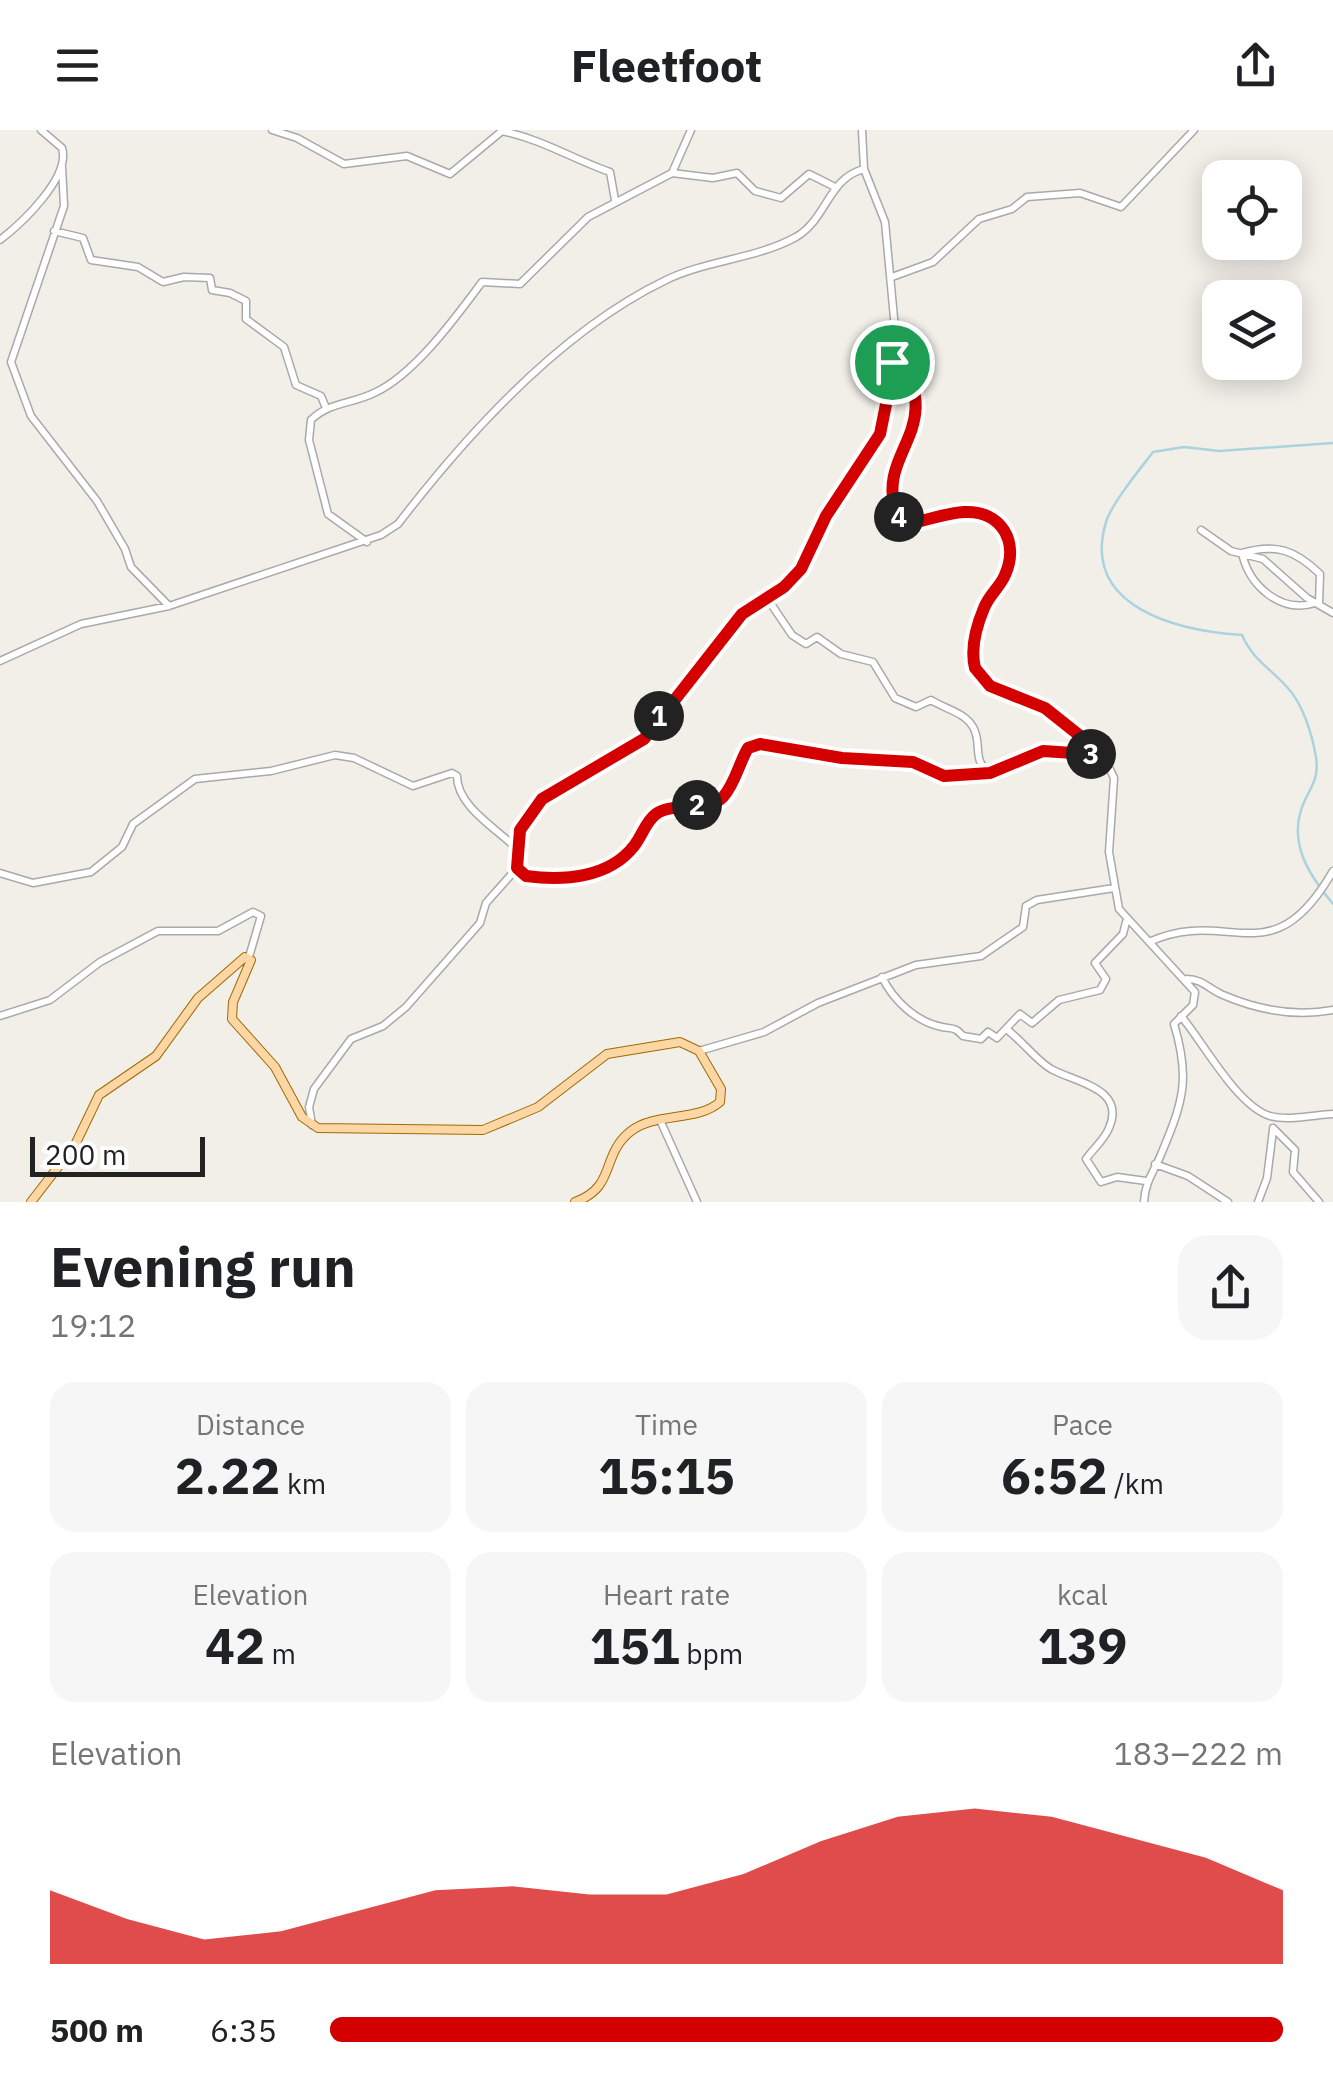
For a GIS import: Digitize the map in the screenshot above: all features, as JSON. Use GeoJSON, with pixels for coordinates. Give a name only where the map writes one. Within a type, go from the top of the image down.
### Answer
{"type":"FeatureCollection","features":[{"type":"Feature","properties":{"kind":"main road"},"geometry":{"type":"LineString","coordinates":[[249,957],[250,967],[233,1002],[232,1019],[275,1067],[302,1117],[312,1126],[483,1130],[538,1107],[607,1054],[680,1042],[698,1051],[721,1089],[720,1102],[628,1134],[612,1153],[600,1187],[575,1202]]}},
{"type":"Feature","properties":{"kind":"main road"},"geometry":{"type":"LineString","coordinates":[[31,1202],[74,1145],[99,1094],[156,1056],[202,994],[249,957]]}},
{"type":"Feature","properties":{"kind":"street"},"geometry":{"type":"LineString","coordinates":[[41,130],[62,148],[64,206],[11,362],[21,397],[81,486],[97,501],[125,548],[131,568],[168,606]]}},
{"type":"Feature","properties":{"kind":"street"},"geometry":{"type":"LineString","coordinates":[[272,130],[297,138],[344,164],[407,156],[450,174],[502,131],[519,134],[610,172],[615,200]]}},
{"type":"Feature","properties":{"kind":"street"},"geometry":{"type":"LineString","coordinates":[[672,173],[692,130]]}},
{"type":"Feature","properties":{"kind":"street"},"geometry":{"type":"LineString","coordinates":[[312,1126],[309,1108],[314,1089],[351,1038],[383,1026],[444,969],[463,939],[480,923],[492,895],[517,868],[524,819],[542,799],[644,739],[742,614],[801,569],[826,516],[880,434],[897,350],[884,215],[864,169],[862,130]]}},
{"type":"Feature","properties":{"kind":"street"},"geometry":{"type":"LineString","coordinates":[[892,278],[933,262],[979,220],[1012,209],[1027,197],[1080,194],[1121,208],[1194,130]]}},
{"type":"Feature","properties":{"kind":"street"},"geometry":{"type":"LineString","coordinates":[[0,240],[26,217],[62,167]]}},
{"type":"Feature","properties":{"kind":"street"},"geometry":{"type":"LineString","coordinates":[[0,661],[81,624],[168,606],[366,542],[398,524],[534,370],[666,280],[770,248],[802,233],[835,187],[846,176],[864,169]]}},
{"type":"Feature","properties":{"kind":"street"},"geometry":{"type":"LineString","coordinates":[[366,542],[334,521],[324,502],[307,429],[326,408],[375,393],[388,384],[454,321],[482,282],[520,284],[588,217],[672,173],[713,178],[736,174],[754,191],[767,191],[781,198],[810,174],[835,187]]}},
{"type":"Feature","properties":{"kind":"street"},"geometry":{"type":"LineString","coordinates":[[54,231],[83,238],[91,260],[138,267],[163,282],[184,277],[210,278],[212,290],[230,292],[246,301],[246,319],[284,348],[296,385],[321,396],[326,408]]}},
{"type":"Feature","properties":{"kind":"street"},"geometry":{"type":"LineString","coordinates":[[897,350],[912,380],[918,412],[892,484],[896,513],[911,523],[945,514],[984,514],[1004,526],[1010,540],[1006,573],[984,606],[976,631],[975,668],[990,686],[1045,708],[1104,755],[1114,778],[1109,852],[1114,888],[1126,922],[1196,994],[1174,1025],[1185,1058],[1186,1081],[1146,1182],[1144,1202]]}},
{"type":"Feature","properties":{"kind":"street"},"geometry":{"type":"LineString","coordinates":[[1202,530],[1230,550],[1263,559],[1316,603],[1333,612]]}},
{"type":"Feature","properties":{"kind":"street"},"geometry":{"type":"LineString","coordinates":[[1242,553],[1267,546],[1304,559],[1320,574],[1316,603]]}},
{"type":"Feature","properties":{"kind":"street"},"geometry":{"type":"LineString","coordinates":[[1242,553],[1251,577],[1284,606],[1296,608],[1316,603]]}},
{"type":"Feature","properties":{"kind":"street"},"geometry":{"type":"LineString","coordinates":[[767,598],[792,636],[806,644],[817,637],[841,654],[873,662],[895,698],[916,707],[932,700],[957,712],[972,726],[978,761],[990,773]]}},
{"type":"Feature","properties":{"kind":"street"},"geometry":{"type":"LineString","coordinates":[[517,868],[526,876],[543,878],[614,866],[634,846],[652,816],[668,807],[714,803],[723,797],[748,748],[760,744],[842,758],[913,762],[944,776],[990,773],[1043,751],[1104,755]]}},
{"type":"Feature","properties":{"kind":"street"},"geometry":{"type":"LineString","coordinates":[[0,873],[33,883],[91,872],[122,847],[133,824],[196,778],[271,770],[335,754],[354,758],[413,786],[452,773],[457,776],[457,789],[475,812],[519,851]]}},
{"type":"Feature","properties":{"kind":"street"},"geometry":{"type":"LineString","coordinates":[[1148,942],[1187,930],[1240,935],[1278,931],[1304,911],[1333,871]]}},
{"type":"Feature","properties":{"kind":"street"},"geometry":{"type":"LineString","coordinates":[[698,1051],[764,1032],[818,1003],[882,977],[948,957],[981,956],[1022,927],[1026,906],[1114,888]]}},
{"type":"Feature","properties":{"kind":"street"},"geometry":{"type":"LineString","coordinates":[[0,1016],[50,1000],[100,962],[158,931],[218,932],[252,912],[262,920],[249,957]]}},
{"type":"Feature","properties":{"kind":"street"},"geometry":{"type":"LineString","coordinates":[[882,977],[898,1002],[940,1027],[957,1028],[963,1036],[981,1039],[988,1032],[999,1037],[1020,1014],[1032,1023],[1059,1000],[1100,990],[1106,978],[1095,963],[1123,934],[1126,922]]}},
{"type":"Feature","properties":{"kind":"street"},"geometry":{"type":"LineString","coordinates":[[1185,980],[1198,979],[1220,994],[1262,1008],[1302,1014],[1333,1010]]}},
{"type":"Feature","properties":{"kind":"street"},"geometry":{"type":"LineString","coordinates":[[1182,1016],[1242,1095],[1274,1116],[1333,1114]]}},
{"type":"Feature","properties":{"kind":"street"},"geometry":{"type":"LineString","coordinates":[[1006,1029],[1048,1068],[1090,1084],[1110,1099],[1113,1112],[1108,1132],[1086,1160],[1101,1182],[1116,1177],[1146,1182]]}},
{"type":"Feature","properties":{"kind":"street"},"geometry":{"type":"LineString","coordinates":[[1258,1202],[1267,1178],[1274,1116]]}},
{"type":"Feature","properties":{"kind":"street"},"geometry":{"type":"LineString","coordinates":[[660,1120],[698,1202]]}},
{"type":"Feature","properties":{"kind":"street"},"geometry":{"type":"LineString","coordinates":[[1273,1128],[1295,1150],[1293,1172],[1319,1202]]}},
{"type":"Feature","properties":{"kind":"street"},"geometry":{"type":"LineString","coordinates":[[1156,1164],[1188,1176],[1228,1202]]}},
{"type":"Feature","properties":{"kind":"waterway"},"geometry":{"type":"LineString","coordinates":[[1333,443],[1219,451],[1184,447],[1153,452],[1109,514],[1102,552],[1108,576],[1122,595],[1141,610],[1191,628],[1242,635],[1257,657],[1293,694],[1309,729],[1317,764],[1315,780],[1300,815],[1299,843],[1315,881],[1333,904]]}},
{"type":"Feature","properties":{"kind":"route"},"geometry":{"type":"LineString","coordinates":[[897,350],[912,380],[918,412],[892,484],[896,513],[911,523],[945,514],[984,514],[1004,526],[1010,540],[1006,573],[984,606],[976,631],[972,648],[977,672],[1002,694],[1036,702],[1104,755],[1043,751],[1022,756],[990,773],[944,776],[913,762],[874,762],[760,744],[748,748],[723,797],[714,803],[668,807],[652,816],[634,846],[614,866],[566,878],[526,876],[517,868],[524,819],[557,788],[597,770],[644,739],[742,614],[771,597],[801,569],[826,516],[880,434],[889,399],[892,362],[897,350]]}}]}
